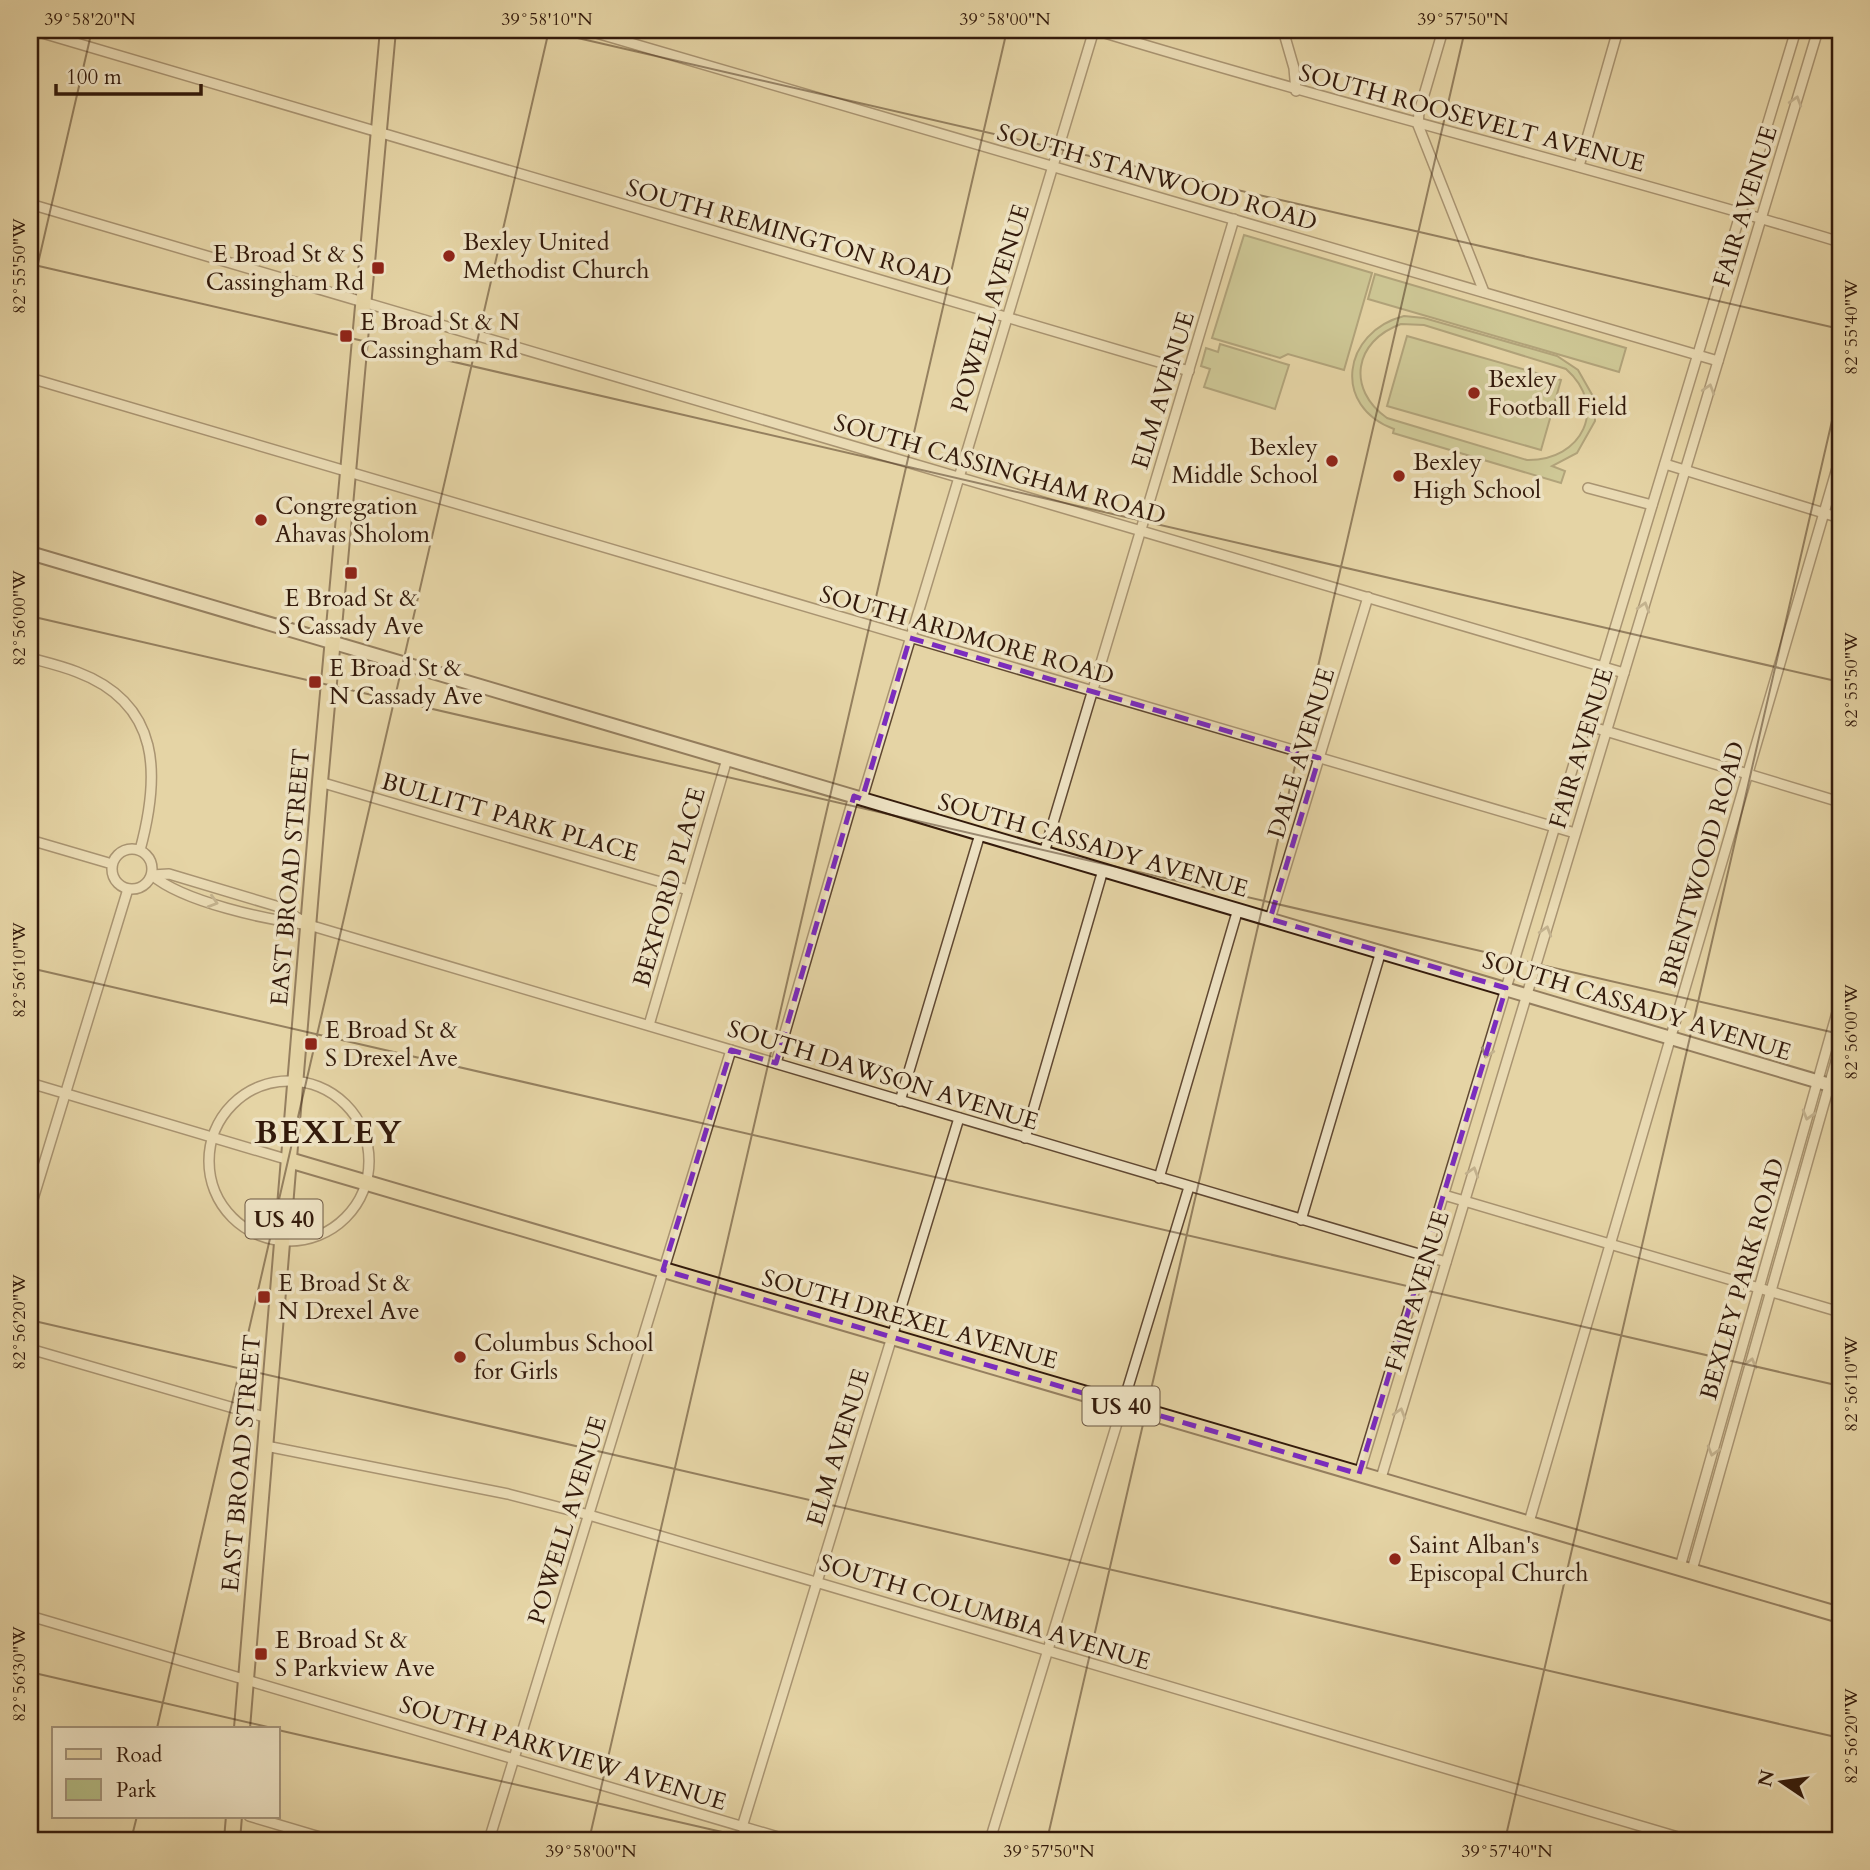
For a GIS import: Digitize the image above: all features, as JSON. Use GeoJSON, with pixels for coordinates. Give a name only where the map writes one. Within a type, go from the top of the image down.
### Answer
{"type":"FeatureCollection","features":[{"type":"Feature","properties":{"kind":"main road","name":"EAST BROAD STREET"},"geometry":{"type":"LineString","coordinates":[[242,1727],[320,782],[388,30]]}},
{"type":"Feature","properties":{"kind":"main road","name":"SOUTH DREXEL AVENUE"},"geometry":{"type":"LineString","coordinates":[[289,1160],[1123,1406],[1381,1478],[1840,1615]]}},
{"type":"Feature","properties":{"kind":"main road"},"geometry":{"type":"LineString","coordinates":[[232,1840],[234,1818]]}},
{"type":"Feature","properties":{"kind":"street","name":"SOUTH REMINGTON ROAD"},"geometry":{"type":"LineString","coordinates":[[32,30],[1189,371]]}},
{"type":"Feature","properties":{"kind":"street","name":"SOUTH STANWOOD ROAD"},"geometry":{"type":"LineString","coordinates":[[586,30],[1718,361]]}},
{"type":"Feature","properties":{"kind":"street","name":"POWELL AVENUE"},"geometry":{"type":"LineString","coordinates":[[776,1063],[1094,30]]}},
{"type":"Feature","properties":{"kind":"street","name":"SOUTH ROOSEVELT AVENUE"},"geometry":{"type":"LineString","coordinates":[[1094,30],[1296,91],[1579,166],[1840,242]]}},
{"type":"Feature","properties":{"kind":"street"},"geometry":{"type":"LineString","coordinates":[[1283,30],[1294,68],[1296,91]]}},
{"type":"Feature","properties":{"kind":"street"},"geometry":{"type":"LineString","coordinates":[[1443,30],[1418,125],[1483,292]]}},
{"type":"Feature","properties":{"kind":"street"},"geometry":{"type":"LineString","coordinates":[[1579,166],[1618,30]]}},
{"type":"Feature","properties":{"kind":"street","name":"FAIR AVENUE"},"geometry":{"type":"LineString","coordinates":[[1359,1474],[1797,30]]}},
{"type":"Feature","properties":{"kind":"street","name":"FAIR AVENUE"},"geometry":{"type":"LineString","coordinates":[[1381,1478],[1818,30]]}},
{"type":"Feature","properties":{"kind":"street","name":"SOUTH CASSINGHAM ROAD"},"geometry":{"type":"LineString","coordinates":[[30,204],[1624,673]]}},
{"type":"Feature","properties":{"kind":"street","name":"ELM AVENUE"},"geometry":{"type":"LineString","coordinates":[[1044,853],[1234,219]]}},
{"type":"Feature","properties":{"kind":"street","name":"SOUTH ARDMORE ROAD"},"geometry":{"type":"LineString","coordinates":[[30,378],[1576,833]]}},
{"type":"Feature","properties":{"kind":"street","name":"BRENTWOOD ROAD"},"geometry":{"type":"LineString","coordinates":[[1529,1522],[1840,458]]}},
{"type":"Feature","properties":{"kind":"street"},"geometry":{"type":"LineString","coordinates":[[1665,464],[1840,518]]}},
{"type":"Feature","properties":{"kind":"street"},"geometry":{"type":"LineString","coordinates":[[1588,488],[1653,505]]}},
{"type":"Feature","properties":{"kind":"street","name":"SOUTH CASSADY AVENUE"},"geometry":{"type":"LineString","coordinates":[[30,553],[1829,1085]]}},
{"type":"Feature","properties":{"kind":"street","name":"DALE AVENUE"},"geometry":{"type":"LineString","coordinates":[[1270,919],[1368,597]]}},
{"type":"Feature","properties":{"kind":"street"},"geometry":{"type":"LineString","coordinates":[[30,658],[78,672],[96,681],[113,692],[138,721],[149,750],[153,780],[152,800],[140,850]]}},
{"type":"Feature","properties":{"kind":"street"},"geometry":{"type":"LineString","coordinates":[[1586,725],[1840,802]]}},
{"type":"Feature","properties":{"kind":"street","name":"BEXFORD PLACE"},"geometry":{"type":"LineString","coordinates":[[649,1025],[727,759]]}},
{"type":"Feature","properties":{"kind":"street","name":"BULLITT PARK PLACE"},"geometry":{"type":"LineString","coordinates":[[320,782],[688,890]]}},
{"type":"Feature","properties":{"kind":"street"},"geometry":{"type":"LineString","coordinates":[[900,1101],[980,834]]}},
{"type":"Feature","properties":{"kind":"street"},"geometry":{"type":"LineString","coordinates":[[30,840],[112,864]]}},
{"type":"Feature","properties":{"kind":"street"},"geometry":{"type":"LineString","coordinates":[[309,925],[271,920],[166,887],[152,875],[150,859],[140,850],[126,849],[112,864],[117,883],[128,889],[141,888],[152,875],[169,874],[276,906],[309,925]]}},
{"type":"Feature","properties":{"kind":"street"},"geometry":{"type":"LineString","coordinates":[[1024,1138],[1103,870]]}},
{"type":"Feature","properties":{"kind":"street"},"geometry":{"type":"LineString","coordinates":[[30,1209],[128,889]]}},
{"type":"Feature","properties":{"kind":"street"},"geometry":{"type":"LineString","coordinates":[[1159,1178],[1238,909]]}},
{"type":"Feature","properties":{"kind":"street","name":"SOUTH DAWSON AVENUE"},"geometry":{"type":"LineString","coordinates":[[309,925],[1446,1262]]}},
{"type":"Feature","properties":{"kind":"street"},"geometry":{"type":"LineString","coordinates":[[1301,1220],[1381,951]]}},
{"type":"Feature","properties":{"kind":"street","name":"BEXLEY PARK ROAD"},"geometry":{"type":"LineString","coordinates":[[1686,1569],[1759,1289],[1829,1085],[1840,1002]]}},
{"type":"Feature","properties":{"kind":"street","name":"BEXLEY PARK ROAD"},"geometry":{"type":"LineString","coordinates":[[1686,1569],[1771,1292],[1840,1047]]}},
{"type":"Feature","properties":{"kind":"street","name":"POWELL AVENUE"},"geometry":{"type":"LineString","coordinates":[[489,1840],[731,1050]]}},
{"type":"Feature","properties":{"kind":"street"},"geometry":{"type":"LineString","coordinates":[[296,1081],[328,1090],[341,1099],[360,1123],[368,1150],[366,1182],[354,1207],[335,1227],[310,1238],[282,1240],[249,1230],[223,1205],[210,1172],[213,1137],[227,1111],[244,1095],[269,1083],[296,1081]]}},
{"type":"Feature","properties":{"kind":"street"},"geometry":{"type":"LineString","coordinates":[[30,1083],[289,1160]]}},
{"type":"Feature","properties":{"kind":"street","name":"ELM AVENUE"},"geometry":{"type":"LineString","coordinates":[[742,1826],[959,1118]]}},
{"type":"Feature","properties":{"kind":"street"},"geometry":{"type":"LineString","coordinates":[[990,1840],[1189,1187]]}},
{"type":"Feature","properties":{"kind":"street"},"geometry":{"type":"LineString","coordinates":[[1444,1195],[1840,1312]]}},
{"type":"Feature","properties":{"kind":"street"},"geometry":{"type":"LineString","coordinates":[[30,1349],[268,1418]]}},
{"type":"Feature","properties":{"kind":"street","name":"SOUTH COLUMBIA AVENUE"},"geometry":{"type":"LineString","coordinates":[[266,1446],[508,1494],[589,1515],[1688,1840]]}},
{"type":"Feature","properties":{"kind":"street","name":"SOUTH PARKVIEW AVENUE"},"geometry":{"type":"LineString","coordinates":[[30,1616],[788,1840]]}},
{"type":"Feature","properties":{"kind":"street"},"geometry":{"type":"LineString","coordinates":[[255,1818],[330,1840]]}},
{"type":"Feature","properties":{"kind":"street"},"geometry":{"type":"LineString","coordinates":[[1839,1840],[1840,1835]]}},
{"type":"Feature","properties":{"kind":"highlighted area"},"geometry":{"type":"Polygon","coordinates":[[[910,638],[1319,758],[1270,919],[1506,988],[1359,1474],[663,1270],[731,1050],[776,1063],[854,796],[862,799],[910,638]]]}},
{"type":"Feature","properties":{"kind":"green space"},"geometry":{"type":"Polygon","coordinates":[[[1244,235],[1372,273],[1344,370],[1288,354],[1280,358],[1212,338],[1244,235]]]}},
{"type":"Feature","properties":{"kind":"green space"},"geometry":{"type":"Polygon","coordinates":[[[1375,274],[1626,348],[1619,372],[1368,299],[1375,274]]]}},
{"type":"Feature","properties":{"kind":"green space"},"geometry":{"type":"Polygon","coordinates":[[[1404,316],[1424,318],[1557,356],[1578,370],[1594,398],[1595,421],[1577,453],[1552,466],[1565,471],[1561,483],[1393,433],[1394,429],[1374,418],[1361,404],[1354,388],[1352,370],[1357,353],[1368,337],[1383,325],[1404,316]],[[1401,324],[1373,342],[1365,354],[1361,366],[1361,380],[1365,393],[1387,418],[1527,460],[1546,458],[1562,452],[1575,442],[1587,415],[1586,399],[1579,384],[1566,369],[1424,325],[1401,324]]]}},
{"type":"Feature","properties":{"kind":"green space","name":"Bexley Football Field"},"geometry":{"type":"Polygon","coordinates":[[[1407,336],[1561,380],[1541,450],[1387,406],[1407,336]]]}},
{"type":"Feature","properties":{"kind":"green space"},"geometry":{"type":"Polygon","coordinates":[[[1220,344],[1289,365],[1275,409],[1204,387],[1210,369],[1201,366],[1206,348],[1218,352],[1220,344]]]}},
{"type":"Feature","properties":{"kind":"place","name":"Bexley United Methodist Church"},"geometry":{"type":"Point","coordinates":[449,256]}},
{"type":"Feature","properties":{"kind":"place","name":"E Broad St & S Cassingham Rd"},"geometry":{"type":"Point","coordinates":[378,268]}},
{"type":"Feature","properties":{"kind":"place","name":"E Broad St & N Cassingham Rd"},"geometry":{"type":"Point","coordinates":[346,336]}},
{"type":"Feature","properties":{"kind":"place","name":"Bexley Football Field"},"geometry":{"type":"Point","coordinates":[1474,393]}},
{"type":"Feature","properties":{"kind":"place","name":"Bexley Middle School"},"geometry":{"type":"Point","coordinates":[1332,461]}},
{"type":"Feature","properties":{"kind":"place","name":"Bexley High School"},"geometry":{"type":"Point","coordinates":[1399,476]}},
{"type":"Feature","properties":{"kind":"place","name":"Congregation Ahavas Sholom"},"geometry":{"type":"Point","coordinates":[261,520]}},
{"type":"Feature","properties":{"kind":"place","name":"E Broad St & S Cassady Ave"},"geometry":{"type":"Point","coordinates":[351,573]}},
{"type":"Feature","properties":{"kind":"place","name":"E Broad St & N Cassady Ave"},"geometry":{"type":"Point","coordinates":[315,682]}},
{"type":"Feature","properties":{"kind":"place","name":"E Broad St & S Drexel Ave"},"geometry":{"type":"Point","coordinates":[311,1044]}},
{"type":"Feature","properties":{"kind":"place","name":"E Broad St & N Drexel Ave"},"geometry":{"type":"Point","coordinates":[264,1297]}},
{"type":"Feature","properties":{"kind":"place","name":"Columbus School for Girls"},"geometry":{"type":"Point","coordinates":[460,1357]}},
{"type":"Feature","properties":{"kind":"place","name":"Saint Alban's Episcopal Church"},"geometry":{"type":"Point","coordinates":[1395,1559]}},
{"type":"Feature","properties":{"kind":"place","name":"E Broad St & S Parkview Ave"},"geometry":{"type":"Point","coordinates":[261,1654]}},
{"type":"Feature","properties":{"kind":"district","name":"BEXLEY"},"geometry":{"type":"Point","coordinates":[329,1132]}}]}
